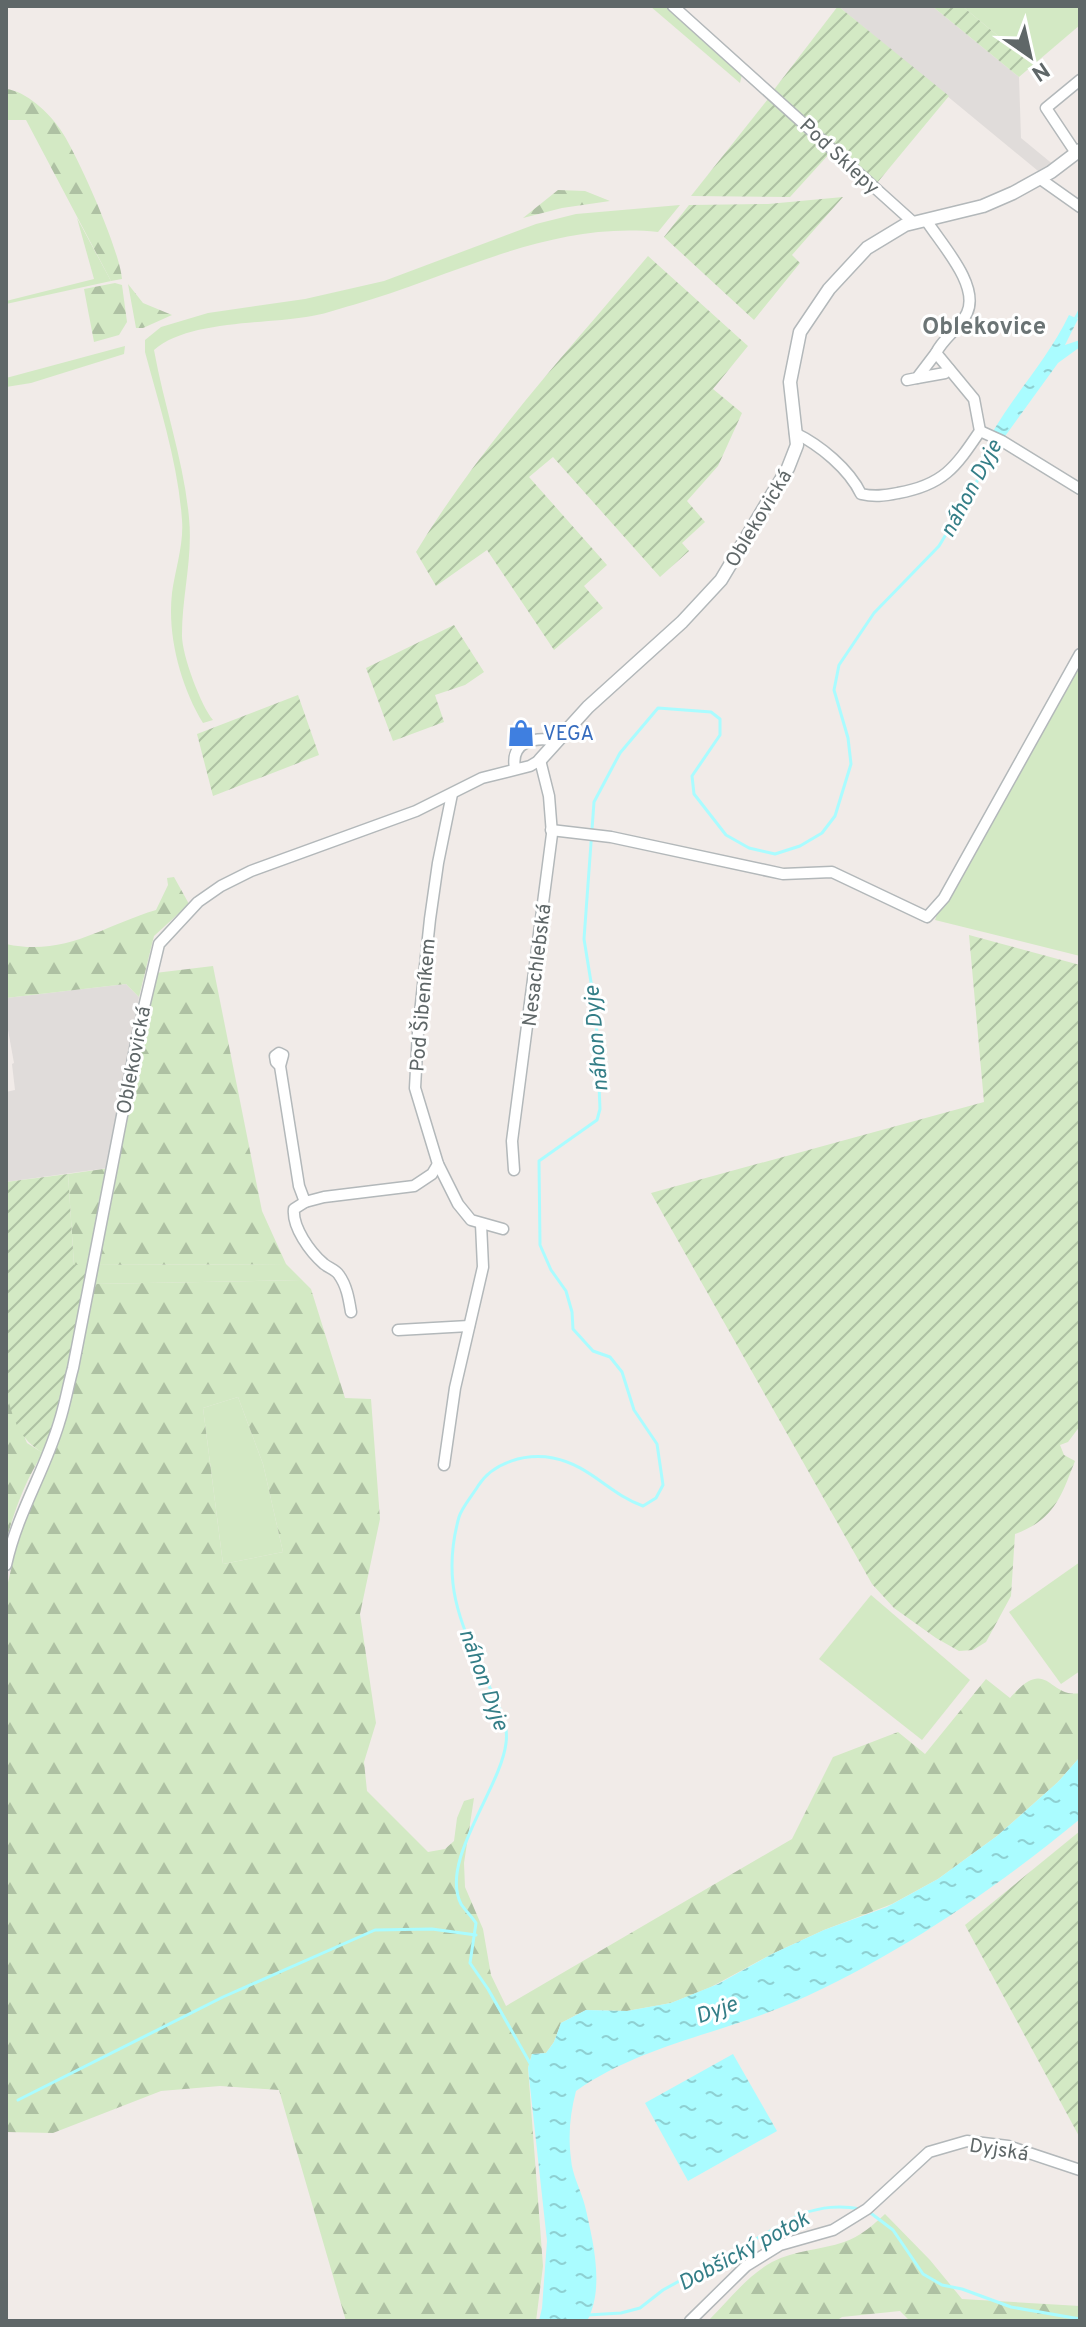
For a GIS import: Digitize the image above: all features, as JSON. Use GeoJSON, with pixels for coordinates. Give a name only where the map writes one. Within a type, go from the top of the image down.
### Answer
{"type":"FeatureCollection","features":[{"type":"Feature","properties":{"kind":"street","name":"Pod Sklepy"},"geometry":{"type":"LineString","coordinates":[[673,6],[920,222],[965,279],[971,295],[966,315],[912,379],[945,373],[949,369]]}},
{"type":"Feature","properties":{"kind":"street"},"geometry":{"type":"LineString","coordinates":[[1078,151],[1046,108],[1080,80]]}},
{"type":"Feature","properties":{"kind":"street","name":"Oblekovická"},"geometry":{"type":"LineString","coordinates":[[6,1565],[25,1501],[60,1423],[139,1028],[159,944],[198,902],[251,871],[416,811],[482,778],[530,766],[540,760],[588,707],[682,622],[721,580],[788,468],[797,445],[790,382],[800,332],[829,289],[867,248],[905,225],[983,206],[1039,178],[1078,151]]}},
{"type":"Feature","properties":{"kind":"street"},"geometry":{"type":"LineString","coordinates":[[1039,178],[1080,207]]}},
{"type":"Feature","properties":{"kind":"street"},"geometry":{"type":"LineString","coordinates":[[936,353],[974,399],[984,433],[1080,489]]}},
{"type":"Feature","properties":{"kind":"street"},"geometry":{"type":"LineString","coordinates":[[795,433],[826,454],[854,481],[861,494],[876,497],[922,489],[939,480],[984,433]]}},
{"type":"Feature","properties":{"kind":"street"},"geometry":{"type":"LineString","coordinates":[[551,830],[598,835],[783,874],[822,872],[842,875],[927,917],[944,898],[1080,654]]}},
{"type":"Feature","properties":{"kind":"street"},"geometry":{"type":"LineString","coordinates":[[515,768],[513,758],[523,744],[535,739],[557,741]]}},
{"type":"Feature","properties":{"kind":"street","name":"Nesachlebská"},"geometry":{"type":"LineString","coordinates":[[514,1170],[512,1141],[549,868],[549,796],[540,760]]}},
{"type":"Feature","properties":{"kind":"street","name":"Pod Šibeníkem"},"geometry":{"type":"LineString","coordinates":[[452,794],[438,863],[415,1088],[438,1164],[458,1204],[471,1220],[481,1224]]}},
{"type":"Feature","properties":{"kind":"street"},"geometry":{"type":"LineString","coordinates":[[280,1066],[299,1186],[305,1202]]}},
{"type":"Feature","properties":{"kind":"street"},"geometry":{"type":"LineString","coordinates":[[351,1312],[345,1286],[338,1273],[322,1262],[302,1236],[293,1218],[294,1209],[305,1202],[337,1195],[414,1186],[432,1174],[438,1164]]}},
{"type":"Feature","properties":{"kind":"street"},"geometry":{"type":"LineString","coordinates":[[444,1465],[455,1388],[483,1267],[481,1224],[503,1229]]}},
{"type":"Feature","properties":{"kind":"street"},"geometry":{"type":"LineString","coordinates":[[398,1330],[469,1326]]}},
{"type":"Feature","properties":{"kind":"street","name":"Dyjská"},"geometry":{"type":"LineString","coordinates":[[690,2321],[746,2266],[780,2245],[833,2230],[867,2209],[929,2152],[967,2141],[1008,2146],[1080,2170]]}},
{"type":"Feature","properties":{"kind":"shaded area"},"geometry":{"type":"Polygon","coordinates":[[[838,6],[932,6],[1019,77],[1021,138],[1055,166],[1043,175],[838,6]]]}},
{"type":"Feature","properties":{"kind":"shaded area"},"geometry":{"type":"Polygon","coordinates":[[[126,984],[139,997],[108,1168],[6,1182],[6,1092],[15,1090],[6,998],[126,984]]]}},
{"type":"Feature","properties":{"kind":"green space"},"geometry":{"type":"Polygon","coordinates":[[[650,6],[666,6],[742,74],[740,83],[650,6]]]}},
{"type":"Feature","properties":{"kind":"green space"},"geometry":{"type":"Polygon","coordinates":[[[838,6],[949,96],[877,183],[773,91],[838,6]]]}},
{"type":"Feature","properties":{"kind":"green space"},"geometry":{"type":"Polygon","coordinates":[[[932,6],[962,6],[1033,65],[1019,77],[932,6]]]}},
{"type":"Feature","properties":{"kind":"green space"},"geometry":{"type":"Polygon","coordinates":[[[962,6],[1080,6],[1080,25],[1033,65],[962,6]]]}},
{"type":"Feature","properties":{"kind":"green space"},"geometry":{"type":"Polygon","coordinates":[[[6,89],[36,104],[67,141],[106,226],[122,279],[111,281],[26,120],[6,120],[6,89]]]}},
{"type":"Feature","properties":{"kind":"green space"},"geometry":{"type":"Polygon","coordinates":[[[768,99],[830,153],[790,197],[691,196],[768,99]]]}},
{"type":"Feature","properties":{"kind":"green space"},"geometry":{"type":"Polygon","coordinates":[[[558,190],[585,191],[610,201],[523,218],[558,190]]]}},
{"type":"Feature","properties":{"kind":"green space"},"geometry":{"type":"Polygon","coordinates":[[[843,197],[792,255],[800,263],[754,320],[664,237],[689,205],[768,204],[843,197]]]}},
{"type":"Feature","properties":{"kind":"green space"},"geometry":{"type":"Polygon","coordinates":[[[680,205],[658,232],[618,231],[540,243],[330,312],[205,329],[168,341],[154,350],[189,518],[183,643],[193,679],[213,720],[203,723],[188,694],[174,644],[171,609],[181,548],[180,499],[145,352],[145,340],[161,327],[208,313],[305,299],[384,281],[536,224],[576,214],[680,205]]]}},
{"type":"Feature","properties":{"kind":"green space"},"geometry":{"type":"Polygon","coordinates":[[[77,218],[111,281],[6,304],[6,301],[94,279],[77,218]]]}},
{"type":"Feature","properties":{"kind":"green space"},"geometry":{"type":"Polygon","coordinates":[[[648,256],[748,346],[713,389],[742,413],[718,466],[687,501],[705,522],[682,543],[689,551],[660,577],[553,457],[529,477],[607,565],[584,586],[603,608],[554,650],[487,550],[436,586],[416,552],[441,512],[497,436],[648,256]]]}},
{"type":"Feature","properties":{"kind":"green space"},"geometry":{"type":"Polygon","coordinates":[[[115,283],[122,285],[127,322],[119,335],[94,342],[84,289],[115,283]]]}},
{"type":"Feature","properties":{"kind":"green space"},"geometry":{"type":"Polygon","coordinates":[[[128,284],[143,303],[172,315],[136,328],[128,284]]]}},
{"type":"Feature","properties":{"kind":"green space"},"geometry":{"type":"Polygon","coordinates":[[[125,346],[124,354],[31,383],[6,387],[6,378],[125,346]]]}},
{"type":"Feature","properties":{"kind":"green space"},"geometry":{"type":"Polygon","coordinates":[[[454,625],[484,672],[465,685],[435,695],[444,722],[393,741],[366,668],[454,625]]]}},
{"type":"Feature","properties":{"kind":"green space"},"geometry":{"type":"Polygon","coordinates":[[[1080,659],[1080,956],[935,920],[938,911],[1080,659]]]}},
{"type":"Feature","properties":{"kind":"green space"},"geometry":{"type":"Polygon","coordinates":[[[298,695],[319,755],[213,796],[197,734],[298,695]]]}},
{"type":"Feature","properties":{"kind":"green space"},"geometry":{"type":"Polygon","coordinates":[[[174,877],[189,904],[154,936],[139,997],[126,984],[6,998],[6,944],[27,947],[65,943],[156,910],[168,885],[167,878],[174,877]]]}},
{"type":"Feature","properties":{"kind":"green space"},"geometry":{"type":"Polygon","coordinates":[[[969,935],[1080,965],[1080,1426],[1068,1442],[1060,1445],[1064,1455],[1075,1461],[1054,1506],[1039,1522],[1015,1534],[1011,1596],[986,1642],[973,1650],[959,1651],[894,1608],[872,1584],[651,1193],[984,1102],[969,935]]]}},
{"type":"Feature","properties":{"kind":"green space"},"geometry":{"type":"Polygon","coordinates":[[[213,966],[262,1211],[286,1264],[74,1265],[68,1174],[117,1167],[155,973],[213,966]]]}},
{"type":"Feature","properties":{"kind":"green space"},"geometry":{"type":"Polygon","coordinates":[[[68,1174],[74,1265],[89,1265],[64,1384],[43,1453],[28,1441],[19,1428],[7,1395],[6,1182],[68,1174]]]}},
{"type":"Feature","properties":{"kind":"green space"},"geometry":{"type":"Polygon","coordinates":[[[286,1264],[302,1280],[93,1284],[97,1265],[286,1264]]]}},
{"type":"Feature","properties":{"kind":"green space"},"geometry":{"type":"Polygon","coordinates":[[[302,1280],[311,1289],[345,1398],[371,1399],[380,1519],[360,1614],[376,1723],[364,1762],[367,1791],[428,1852],[445,1849],[454,1841],[457,1818],[464,1801],[474,1798],[464,1863],[465,1887],[483,1929],[491,1975],[506,2006],[792,1839],[833,1757],[898,1732],[925,1754],[986,1679],[1010,1698],[1023,1685],[1040,1679],[1069,1693],[1080,1693],[1080,1757],[1058,1782],[997,1836],[938,1879],[892,1904],[824,1930],[711,1987],[671,2003],[627,2011],[586,2010],[561,2023],[546,2053],[532,2054],[528,2068],[543,2266],[536,2321],[346,2321],[279,2090],[220,2086],[161,2091],[53,2133],[6,2132],[6,1591],[25,1510],[67,1417],[93,1284],[302,1280]],[[238,1397],[203,1408],[223,1564],[283,1552],[263,1464],[238,1397]]]}},
{"type":"Feature","properties":{"kind":"green space"},"geometry":{"type":"Polygon","coordinates":[[[6,1384],[7,1395],[27,1443],[43,1453],[21,1496],[6,1541],[6,1384]]]}},
{"type":"Feature","properties":{"kind":"green space"},"geometry":{"type":"Polygon","coordinates":[[[238,1397],[263,1464],[283,1552],[223,1564],[203,1408],[238,1397]]]}},
{"type":"Feature","properties":{"kind":"green space"},"geometry":{"type":"Polygon","coordinates":[[[1080,1562],[1080,1671],[1061,1684],[1009,1612],[1080,1562]]]}},
{"type":"Feature","properties":{"kind":"green space"},"geometry":{"type":"Polygon","coordinates":[[[871,1595],[970,1680],[922,1740],[819,1659],[871,1595]]]}},
{"type":"Feature","properties":{"kind":"green space"},"geometry":{"type":"Polygon","coordinates":[[[1080,1831],[1080,2138],[965,1925],[1080,1831]]]}},
{"type":"Feature","properties":{"kind":"green space"},"geometry":{"type":"Polygon","coordinates":[[[885,2214],[930,2260],[962,2299],[1080,2306],[1080,2321],[910,2321],[900,2311],[842,2317],[836,2321],[708,2321],[746,2282],[772,2262],[850,2240],[885,2214]]]}},
{"type":"Feature","properties":{"kind":"water"},"geometry":{"type":"Polygon","coordinates":[[[1069,315],[1078,319],[1065,345],[1080,340],[1080,347],[1058,363],[1003,439],[992,433],[1052,345],[1069,315]]]}},
{"type":"Feature","properties":{"kind":"water","name":"Dyje"},"geometry":{"type":"Polygon","coordinates":[[[1080,1757],[1080,1819],[1013,1872],[943,1920],[870,1964],[794,2002],[627,2062],[576,2091],[570,2125],[570,2150],[594,2249],[595,2294],[587,2321],[539,2321],[547,2241],[528,2068],[532,2054],[546,2053],[561,2023],[586,2010],[627,2011],[671,2003],[718,1984],[824,1930],[887,1907],[938,1879],[997,1836],[1058,1782],[1080,1757]]]}},
{"type":"Feature","properties":{"kind":"water"},"geometry":{"type":"Polygon","coordinates":[[[733,2054],[777,2131],[688,2181],[645,2103],[733,2054]]]}},
{"type":"Feature","properties":{"kind":"waterway"},"geometry":{"type":"LineString","coordinates":[[1074,321],[1080,310]]}},
{"type":"Feature","properties":{"kind":"waterway","name":"náhon Dyje"},"geometry":{"type":"LineString","coordinates":[[531,2065],[470,1963],[476,1923],[461,1904],[456,1887],[464,1846],[502,1761],[506,1728],[463,1624],[453,1585],[452,1564],[462,1509],[484,1478],[511,1461],[543,1457],[566,1462],[643,1506],[656,1498],[663,1485],[657,1444],[634,1410],[622,1372],[610,1357],[593,1351],[573,1329],[566,1291],[551,1270],[540,1245],[539,1161],[597,1120],[600,1109],[596,1013],[584,939],[594,802],[620,753],[658,708],[711,712],[720,719],[720,735],[692,776],[694,794],[726,835],[749,848],[775,854],[800,846],[822,833],[835,816],[851,764],[848,738],[834,690],[839,665],[874,613],[939,546],[997,441]]}},
{"type":"Feature","properties":{"kind":"waterway"},"geometry":{"type":"LineString","coordinates":[[18,2100],[223,1997],[375,1930],[432,1929],[476,1935]]}},
{"type":"Feature","properties":{"kind":"waterway","name":"Dobšický potok"},"geometry":{"type":"LineString","coordinates":[[588,2315],[621,2313],[640,2308],[663,2290],[801,2214],[831,2207],[861,2209]]}},
{"type":"Feature","properties":{"kind":"waterway","name":"Dobšický potok"},"geometry":{"type":"LineString","coordinates":[[868,2211],[893,2230],[923,2274],[942,2285],[1011,2307],[1080,2319]]}},
{"type":"Feature","properties":{"kind":"place","name":"VEGA"},"geometry":{"type":"Point","coordinates":[521,733]}},
{"type":"Feature","properties":{"kind":"district","name":"Oblekovice"},"geometry":{"type":"Point","coordinates":[984,326]}}]}
